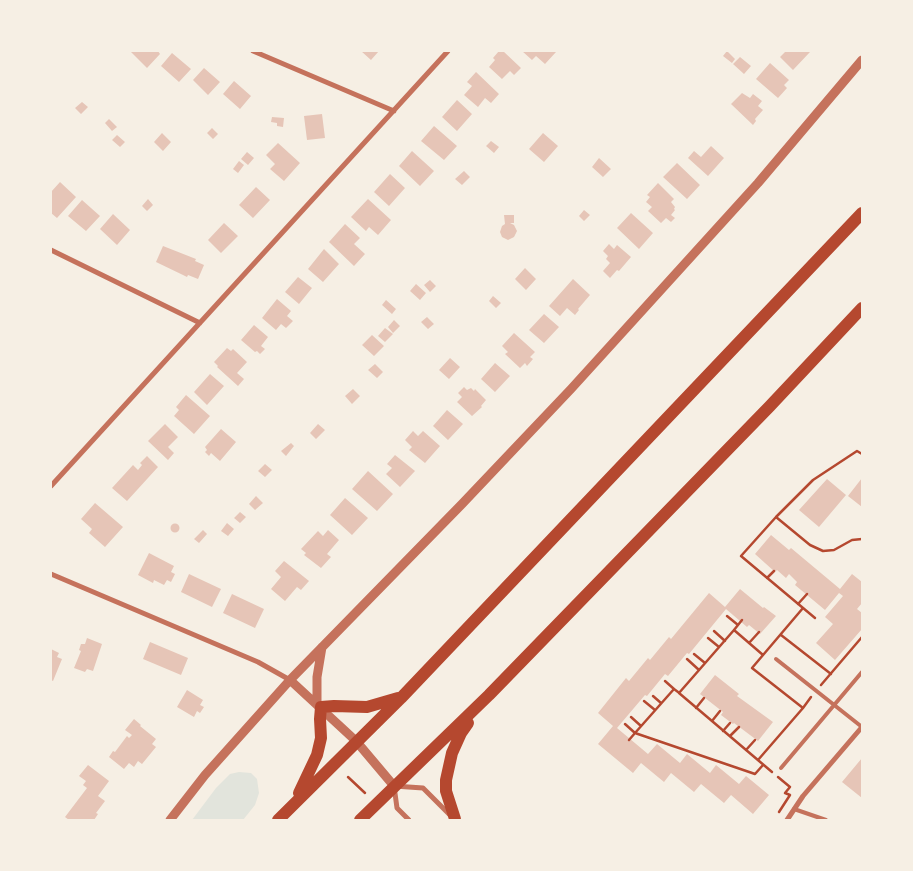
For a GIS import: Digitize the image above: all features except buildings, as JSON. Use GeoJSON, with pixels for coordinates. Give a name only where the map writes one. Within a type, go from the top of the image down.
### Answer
{"type":"FeatureCollection","features":[{"type":"Feature","properties":{"kind":"main road"},"geometry":{"type":"LineString","coordinates":[[278,820],[294,802],[326,774],[356,741],[401,698],[862,213]]}},
{"type":"Feature","properties":{"kind":"main road"},"geometry":{"type":"LineString","coordinates":[[360,820],[488,695],[770,406],[862,308]]}},
{"type":"Feature","properties":{"kind":"main road"},"geometry":{"type":"LineString","coordinates":[[455,820],[446,792],[448,768],[460,733],[488,695]]}},
{"type":"Feature","properties":{"kind":"main road"},"geometry":{"type":"LineString","coordinates":[[294,802],[317,755],[321,738],[319,705],[366,707],[401,698]]}},
{"type":"Feature","properties":{"kind":"street"},"geometry":{"type":"LineString","coordinates":[[253,51],[394,111]]}},
{"type":"Feature","properties":{"kind":"street"},"geometry":{"type":"LineString","coordinates":[[51,486],[448,51]]}},
{"type":"Feature","properties":{"kind":"street"},"geometry":{"type":"LineString","coordinates":[[170,820],[205,775],[290,680],[571,389],[758,183],[862,60]]}},
{"type":"Feature","properties":{"kind":"street"},"geometry":{"type":"LineString","coordinates":[[51,250],[200,323]]}},
{"type":"Feature","properties":{"kind":"street"},"geometry":{"type":"LineString","coordinates":[[51,574],[258,662],[290,680],[356,741],[394,786],[397,808],[408,820]]}},
{"type":"Feature","properties":{"kind":"street"},"geometry":{"type":"LineString","coordinates":[[319,705],[317,677],[322,647]]}},
{"type":"Feature","properties":{"kind":"street"},"geometry":{"type":"LineString","coordinates":[[788,820],[794,809],[862,727]]}},
{"type":"Feature","properties":{"kind":"street"},"geometry":{"type":"LineString","coordinates":[[394,786],[423,788],[455,820]]}},
{"type":"Feature","properties":{"kind":"lane"},"geometry":{"type":"LineString","coordinates":[[776,659],[862,727]]}},
{"type":"Feature","properties":{"kind":"lane"},"geometry":{"type":"LineString","coordinates":[[781,768],[862,672]]}},
{"type":"Feature","properties":{"kind":"lane"},"geometry":{"type":"LineString","coordinates":[[794,809],[826,820]]}},
{"type":"Feature","properties":{"kind":"path"},"geometry":{"type":"LineString","coordinates":[[815,618],[741,556],[813,480],[857,451],[862,454]]}},
{"type":"Feature","properties":{"kind":"path"},"geometry":{"type":"LineString","coordinates":[[776,517],[810,545],[823,551],[834,550],[852,540],[862,539]]}},
{"type":"Feature","properties":{"kind":"path"},"geometry":{"type":"LineString","coordinates":[[767,578],[774,570]]}},
{"type":"Feature","properties":{"kind":"path"},"geometry":{"type":"LineString","coordinates":[[798,604],[807,594]]}},
{"type":"Feature","properties":{"kind":"path"},"geometry":{"type":"LineString","coordinates":[[802,708],[752,668],[803,608]]}},
{"type":"Feature","properties":{"kind":"path"},"geometry":{"type":"LineString","coordinates":[[726,616],[738,626]]}},
{"type":"Feature","properties":{"kind":"path"},"geometry":{"type":"LineString","coordinates":[[679,692],[742,620]]}},
{"type":"Feature","properties":{"kind":"path"},"geometry":{"type":"LineString","coordinates":[[734,630],[763,655]]}},
{"type":"Feature","properties":{"kind":"path"},"geometry":{"type":"LineString","coordinates":[[714,631],[725,641]]}},
{"type":"Feature","properties":{"kind":"path"},"geometry":{"type":"LineString","coordinates":[[749,643],[759,632]]}},
{"type":"Feature","properties":{"kind":"path"},"geometry":{"type":"LineString","coordinates":[[781,634],[831,674]]}},
{"type":"Feature","properties":{"kind":"path"},"geometry":{"type":"LineString","coordinates":[[758,760],[862,637]]}},
{"type":"Feature","properties":{"kind":"path"},"geometry":{"type":"LineString","coordinates":[[708,638],[719,647]]}},
{"type":"Feature","properties":{"kind":"path"},"geometry":{"type":"LineString","coordinates":[[694,654],[705,663]]}},
{"type":"Feature","properties":{"kind":"path"},"geometry":{"type":"LineString","coordinates":[[687,660],[699,670]]}},
{"type":"Feature","properties":{"kind":"path"},"geometry":{"type":"LineString","coordinates":[[665,681],[790,787],[785,793],[790,795],[776,818]]}},
{"type":"Feature","properties":{"kind":"path"},"geometry":{"type":"LineString","coordinates":[[628,740],[674,688]]}},
{"type":"Feature","properties":{"kind":"path"},"geometry":{"type":"LineString","coordinates":[[653,696],[661,703]]}},
{"type":"Feature","properties":{"kind":"path"},"geometry":{"type":"LineString","coordinates":[[696,708],[704,698]]}},
{"type":"Feature","properties":{"kind":"path"},"geometry":{"type":"LineString","coordinates":[[644,702],[655,710]]}},
{"type":"Feature","properties":{"kind":"path"},"geometry":{"type":"LineString","coordinates":[[712,721],[720,711]]}},
{"type":"Feature","properties":{"kind":"path"},"geometry":{"type":"LineString","coordinates":[[631,717],[641,726]]}},
{"type":"Feature","properties":{"kind":"path"},"geometry":{"type":"LineString","coordinates":[[723,730],[730,723]]}},
{"type":"Feature","properties":{"kind":"path"},"geometry":{"type":"LineString","coordinates":[[625,724],[635,733],[755,774],[764,765]]}},
{"type":"Feature","properties":{"kind":"path"},"geometry":{"type":"LineString","coordinates":[[730,736],[739,727]]}},
{"type":"Feature","properties":{"kind":"path"},"geometry":{"type":"LineString","coordinates":[[746,750],[755,740]]}},
{"type":"Feature","properties":{"kind":"path"},"geometry":{"type":"LineString","coordinates":[[348,776],[365,793]]}},
{"type":"Feature","properties":{"kind":"shaded area"},"geometry":{"type":"Polygon","coordinates":[[[239,772],[251,773],[257,779],[259,793],[255,805],[243,820],[192,820],[216,788],[230,774],[239,772]]]}}]}
